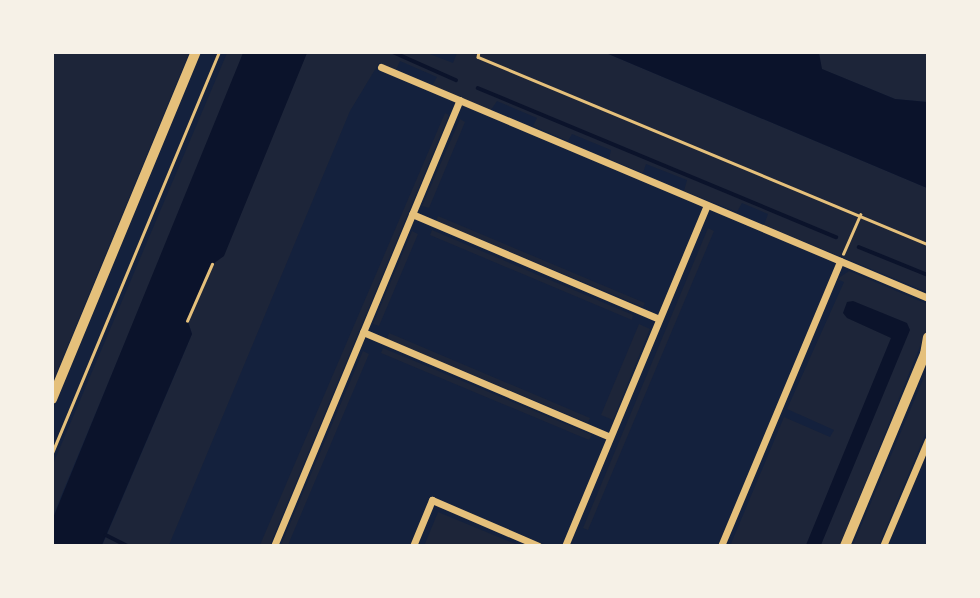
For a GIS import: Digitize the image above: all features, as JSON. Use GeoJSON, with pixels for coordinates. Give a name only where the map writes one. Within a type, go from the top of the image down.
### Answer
{"type":"FeatureCollection","features":[{"type":"Feature","properties":{"kind":"main road"},"geometry":{"type":"LineString","coordinates":[[52,400],[196,52]]}},
{"type":"Feature","properties":{"kind":"street"},"geometry":{"type":"LineString","coordinates":[[381,67],[928,298]]}},
{"type":"Feature","properties":{"kind":"street"},"geometry":{"type":"LineString","coordinates":[[274,545],[460,100]]}},
{"type":"Feature","properties":{"kind":"street"},"geometry":{"type":"LineString","coordinates":[[565,545],[707,205]]}},
{"type":"Feature","properties":{"kind":"street"},"geometry":{"type":"LineString","coordinates":[[412,214],[659,319]]}},
{"type":"Feature","properties":{"kind":"street"},"geometry":{"type":"LineString","coordinates":[[721,545],[840,261]]}},
{"type":"Feature","properties":{"kind":"street"},"geometry":{"type":"LineString","coordinates":[[363,332],[610,438]]}},
{"type":"Feature","properties":{"kind":"street"},"geometry":{"type":"LineString","coordinates":[[845,545],[926,352],[928,337]]}},
{"type":"Feature","properties":{"kind":"street"},"geometry":{"type":"LineString","coordinates":[[883,545],[928,440]]}},
{"type":"Feature","properties":{"kind":"street"},"geometry":{"type":"LineString","coordinates":[[413,545],[432,500],[539,545]]}},
{"type":"Feature","properties":{"kind":"path"},"geometry":{"type":"LineString","coordinates":[[52,453],[219,52]]}},
{"type":"Feature","properties":{"kind":"path"},"geometry":{"type":"LineString","coordinates":[[479,52],[478,57],[928,244]]}},
{"type":"Feature","properties":{"kind":"path"},"geometry":{"type":"LineString","coordinates":[[840,261],[860,215]]}},
{"type":"Feature","properties":{"kind":"path"},"geometry":{"type":"LineString","coordinates":[[187,321],[212,264]]}},
{"type":"Feature","properties":{"kind":"shaded area"},"geometry":{"type":"Polygon","coordinates":[[[819,52],[927,53],[927,102],[895,99],[821,69],[819,52]]]}},
{"type":"Feature","properties":{"kind":"shaded area"},"geometry":{"type":"Polygon","coordinates":[[[52,53],[189,53],[53,381],[52,381],[52,53]]]}},
{"type":"Feature","properties":{"kind":"shaded area"},"geometry":{"type":"Polygon","coordinates":[[[227,53],[243,53],[233,84],[52,518],[53,464],[227,53]]]}},
{"type":"Feature","properties":{"kind":"shaded area"},"geometry":{"type":"Polygon","coordinates":[[[243,53],[307,53],[224,256],[213,264],[188,322],[192,334],[102,545],[53,546],[53,518],[243,53]]]}},
{"type":"Feature","properties":{"kind":"shaded area"},"geometry":{"type":"Polygon","coordinates":[[[307,53],[427,53],[453,63],[457,53],[606,53],[927,188],[927,292],[764,225],[768,214],[742,203],[737,212],[684,191],[687,180],[646,164],[643,173],[609,159],[611,150],[572,134],[568,141],[533,126],[537,118],[497,101],[491,110],[432,86],[437,77],[400,61],[396,70],[379,63],[350,111],[169,545],[102,546],[192,334],[188,322],[307,53]]]}},
{"type":"Feature","properties":{"kind":"shaded area"},"geometry":{"type":"Polygon","coordinates":[[[606,53],[819,53],[822,69],[895,99],[927,102],[927,188],[606,53]]]}},
{"type":"Feature","properties":{"kind":"shaded area"},"geometry":{"type":"Polygon","coordinates":[[[445,113],[449,115],[270,545],[260,545],[445,113]]]}},
{"type":"Feature","properties":{"kind":"shaded area"},"geometry":{"type":"Polygon","coordinates":[[[460,119],[465,122],[429,208],[422,206],[460,119]]]}},
{"type":"Feature","properties":{"kind":"shaded area"},"geometry":{"type":"Polygon","coordinates":[[[438,216],[645,303],[643,307],[436,221],[438,216]]]}},
{"type":"Feature","properties":{"kind":"shaded area"},"geometry":{"type":"Polygon","coordinates":[[[708,228],[714,231],[588,530],[583,528],[708,228]]]}},
{"type":"Feature","properties":{"kind":"shaded area"},"geometry":{"type":"Polygon","coordinates":[[[432,230],[633,315],[632,320],[430,235],[432,230]]]}},
{"type":"Feature","properties":{"kind":"shaded area"},"geometry":{"type":"Polygon","coordinates":[[[412,231],[418,234],[379,326],[373,324],[412,231]]]}},
{"type":"Feature","properties":{"kind":"shaded area"},"geometry":{"type":"Polygon","coordinates":[[[849,271],[927,304],[927,329],[840,545],[730,546],[784,417],[830,437],[834,430],[787,409],[844,282],[837,279],[849,271]]]}},
{"type":"Feature","properties":{"kind":"shaded area"},"geometry":{"type":"Polygon","coordinates":[[[853,301],[907,323],[910,330],[821,545],[806,545],[891,338],[847,318],[843,313],[847,302],[853,301]]]}},
{"type":"Feature","properties":{"kind":"shaded area"},"geometry":{"type":"Polygon","coordinates":[[[639,324],[650,329],[613,420],[601,415],[639,324]]]}},
{"type":"Feature","properties":{"kind":"shaded area"},"geometry":{"type":"Polygon","coordinates":[[[389,333],[590,418],[588,423],[387,339],[389,333]]]}},
{"type":"Feature","properties":{"kind":"shaded area"},"geometry":{"type":"Polygon","coordinates":[[[383,348],[592,435],[589,440],[381,353],[383,348]]]}},
{"type":"Feature","properties":{"kind":"shaded area"},"geometry":{"type":"Polygon","coordinates":[[[363,351],[369,354],[288,545],[281,545],[363,351]]]}},
{"type":"Feature","properties":{"kind":"shaded area"},"geometry":{"type":"Polygon","coordinates":[[[927,370],[927,430],[879,545],[853,545],[927,370]]]}},
{"type":"Feature","properties":{"kind":"shaded area"},"geometry":{"type":"Polygon","coordinates":[[[438,512],[518,545],[424,546],[438,512]]]}},
{"type":"Feature","properties":{"kind":"waterway"},"geometry":{"type":"LineString","coordinates":[[393,52],[456,80]]}},
{"type":"Feature","properties":{"kind":"waterway"},"geometry":{"type":"LineString","coordinates":[[478,88],[836,237]]}},
{"type":"Feature","properties":{"kind":"waterway"},"geometry":{"type":"LineString","coordinates":[[859,247],[928,275]]}},
{"type":"Feature","properties":{"kind":"waterway"},"geometry":{"type":"LineString","coordinates":[[106,535],[128,546]]}}]}
